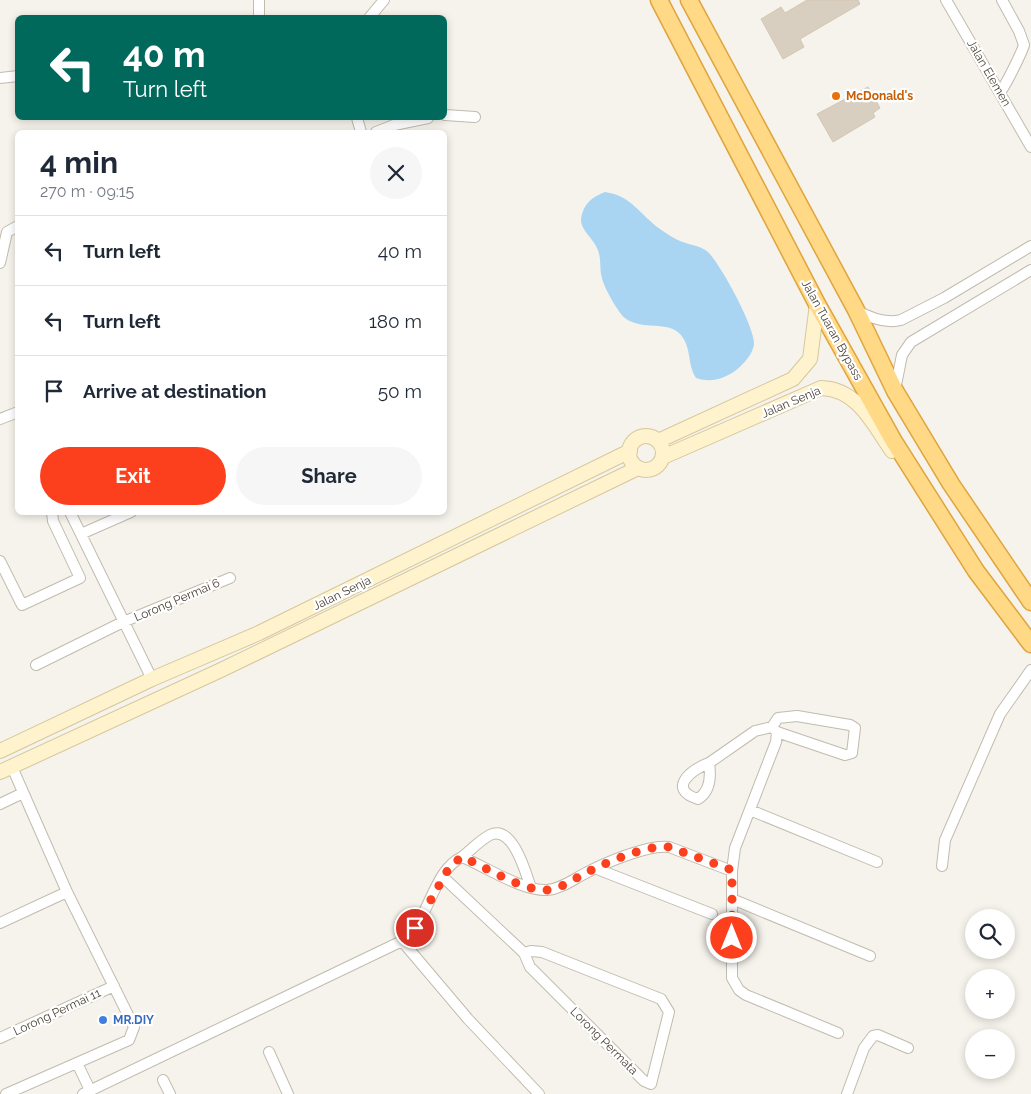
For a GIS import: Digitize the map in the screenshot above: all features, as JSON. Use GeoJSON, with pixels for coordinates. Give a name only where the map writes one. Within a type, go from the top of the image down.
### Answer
{"type":"FeatureCollection","features":[{"type":"Feature","properties":{"kind":"highway","name":"Jalan Tuaran Bypass"},"geometry":{"type":"LineString","coordinates":[[659,0],[817,304],[893,440],[976,571],[1031,644]]}},
{"type":"Feature","properties":{"kind":"highway"},"geometry":{"type":"LineString","coordinates":[[667,0],[753,162],[751,174]]}},
{"type":"Feature","properties":{"kind":"highway"},"geometry":{"type":"LineString","coordinates":[[689,0],[856,310],[895,391],[951,484],[1031,602]]}},
{"type":"Feature","properties":{"kind":"highway"},"geometry":{"type":"LineString","coordinates":[[700,0],[740,95]]}},
{"type":"Feature","properties":{"kind":"main road","name":"Jalan Senja"},"geometry":{"type":"LineString","coordinates":[[0,751],[258,633],[630,451],[634,442],[641,437],[650,437],[658,441],[793,379],[810,359],[817,304]]}},
{"type":"Feature","properties":{"kind":"main road","name":"Jalan Senja"},"geometry":{"type":"LineString","coordinates":[[6,770],[221,670],[638,468],[651,469],[659,464],[663,457],[821,388],[832,388],[857,401],[895,455],[916,477]]}},
{"type":"Feature","properties":{"kind":"main road"},"geometry":{"type":"LineString","coordinates":[[658,441],[662,448],[663,457]]}},
{"type":"Feature","properties":{"kind":"main road"},"geometry":{"type":"LineString","coordinates":[[630,451],[632,461],[638,468]]}},
{"type":"Feature","properties":{"kind":"street"},"geometry":{"type":"LineString","coordinates":[[259,0],[259,15]]}},
{"type":"Feature","properties":{"kind":"street"},"geometry":{"type":"LineString","coordinates":[[372,15],[384,0]]}},
{"type":"Feature","properties":{"kind":"street","name":"Jalan Elemen"},"geometry":{"type":"LineString","coordinates":[[946,0],[1031,147]]}},
{"type":"Feature","properties":{"kind":"street"},"geometry":{"type":"LineString","coordinates":[[1000,92],[1007,84],[1014,64],[1024,45],[1020,31],[1002,0]]}},
{"type":"Feature","properties":{"kind":"street"},"geometry":{"type":"LineString","coordinates":[[0,78],[15,76]]}},
{"type":"Feature","properties":{"kind":"street"},"geometry":{"type":"LineString","coordinates":[[447,116],[474,117]]}},
{"type":"Feature","properties":{"kind":"street"},"geometry":{"type":"LineString","coordinates":[[381,130],[418,120]]}},
{"type":"Feature","properties":{"kind":"street"},"geometry":{"type":"LineString","coordinates":[[0,222],[7,232],[0,263]]}},
{"type":"Feature","properties":{"kind":"street"},"geometry":{"type":"LineString","coordinates":[[7,232],[15,228]]}},
{"type":"Feature","properties":{"kind":"street"},"geometry":{"type":"LineString","coordinates":[[856,310],[871,318],[894,322],[901,320],[944,298],[1031,246]]}},
{"type":"Feature","properties":{"kind":"street"},"geometry":{"type":"LineString","coordinates":[[895,391],[902,355],[910,342],[1031,270]]}},
{"type":"Feature","properties":{"kind":"street"},"geometry":{"type":"LineString","coordinates":[[0,419],[15,413]]}},
{"type":"Feature","properties":{"kind":"street"},"geometry":{"type":"LineString","coordinates":[[0,561],[22,605],[80,578],[53,521],[52,515]]}},
{"type":"Feature","properties":{"kind":"street"},"geometry":{"type":"LineString","coordinates":[[72,515],[152,680]]}},
{"type":"Feature","properties":{"kind":"street"},"geometry":{"type":"LineString","coordinates":[[81,534],[124,515]]}},
{"type":"Feature","properties":{"kind":"street","name":"Lorong Permai 6"},"geometry":{"type":"LineString","coordinates":[[36,665],[124,622],[230,578]]}},
{"type":"Feature","properties":{"kind":"street"},"geometry":{"type":"LineString","coordinates":[[942,866],[946,840],[1000,714],[1031,670]]}},
{"type":"Feature","properties":{"kind":"street"},"geometry":{"type":"LineString","coordinates":[[709,763],[756,731],[774,730],[845,755],[852,753],[853,726],[797,716],[778,718],[774,730],[776,742],[734,848],[732,870],[732,978],[739,990],[838,1033]]}},
{"type":"Feature","properties":{"kind":"street"},"geometry":{"type":"LineString","coordinates":[[6,770],[23,793],[67,892],[132,1021],[133,1032],[128,1040],[6,1094]]}},
{"type":"Feature","properties":{"kind":"street"},"geometry":{"type":"LineString","coordinates":[[0,804],[23,793]]}},
{"type":"Feature","properties":{"kind":"street"},"geometry":{"type":"LineString","coordinates":[[750,810],[877,862]]}},
{"type":"Feature","properties":{"kind":"street"},"geometry":{"type":"LineString","coordinates":[[77,1063],[87,1092],[402,941],[415,928],[443,877],[455,860],[462,857],[491,835],[503,835],[509,840],[522,862],[531,888]]}},
{"type":"Feature","properties":{"kind":"street"},"geometry":{"type":"LineString","coordinates":[[462,857],[531,888],[548,890],[658,846],[669,847],[732,870]]}},
{"type":"Feature","properties":{"kind":"street"},"geometry":{"type":"LineString","coordinates":[[597,869],[712,914]]}},
{"type":"Feature","properties":{"kind":"street","name":"Lorong Permata"},"geometry":{"type":"LineString","coordinates":[[443,877],[524,953],[530,967],[644,1081],[651,1084],[669,1012],[661,999],[542,952],[531,951],[524,953]]}},
{"type":"Feature","properties":{"kind":"street"},"geometry":{"type":"LineString","coordinates":[[0,923],[67,892]]}},
{"type":"Feature","properties":{"kind":"street"},"geometry":{"type":"LineString","coordinates":[[732,899],[870,956]]}},
{"type":"Feature","properties":{"kind":"street"},"geometry":{"type":"LineString","coordinates":[[402,941],[468,1018],[539,1094]]}},
{"type":"Feature","properties":{"kind":"street","name":"Lorong Permai 11"},"geometry":{"type":"LineString","coordinates":[[0,1038],[114,986]]}},
{"type":"Feature","properties":{"kind":"street"},"geometry":{"type":"LineString","coordinates":[[847,1094],[864,1048],[873,1036],[878,1035],[908,1048]]}},
{"type":"Feature","properties":{"kind":"street"},"geometry":{"type":"LineString","coordinates":[[268,1052],[288,1094]]}},
{"type":"Feature","properties":{"kind":"street"},"geometry":{"type":"LineString","coordinates":[[163,1080],[170,1094]]}},
{"type":"Feature","properties":{"kind":"water"},"geometry":{"type":"Polygon","coordinates":[[[605,192],[622,197],[672,237],[698,246],[708,252],[714,259],[736,296],[753,335],[754,347],[750,355],[735,371],[717,379],[696,378],[691,367],[687,346],[676,330],[632,322],[619,311],[603,282],[597,248],[585,231],[581,219],[586,205],[596,196],[605,192]]]}},
{"type":"Feature","properties":{"kind":"building"},"geometry":{"type":"Polygon","coordinates":[[[807,0],[858,0],[860,4],[800,39],[804,47],[783,59],[761,19],[781,7],[785,13],[807,0]]]}},
{"type":"Feature","properties":{"kind":"building"},"geometry":{"type":"Polygon","coordinates":[[[868,87],[880,108],[873,113],[875,117],[833,142],[817,114],[868,87]]]}},
{"type":"Feature","properties":{"kind":"place","name":"McDonald's"},"geometry":{"type":"Point","coordinates":[836,96]}},
{"type":"Feature","properties":{"kind":"place","name":"MR.DIY"},"geometry":{"type":"Point","coordinates":[103,1020]}},
{"type":"Feature","properties":{"kind":"route"},"geometry":{"type":"LineString","coordinates":[[415,928],[450,866],[455,860],[462,857],[531,888],[548,890],[645,849],[658,846],[669,847],[732,870],[732,938]]}}]}
